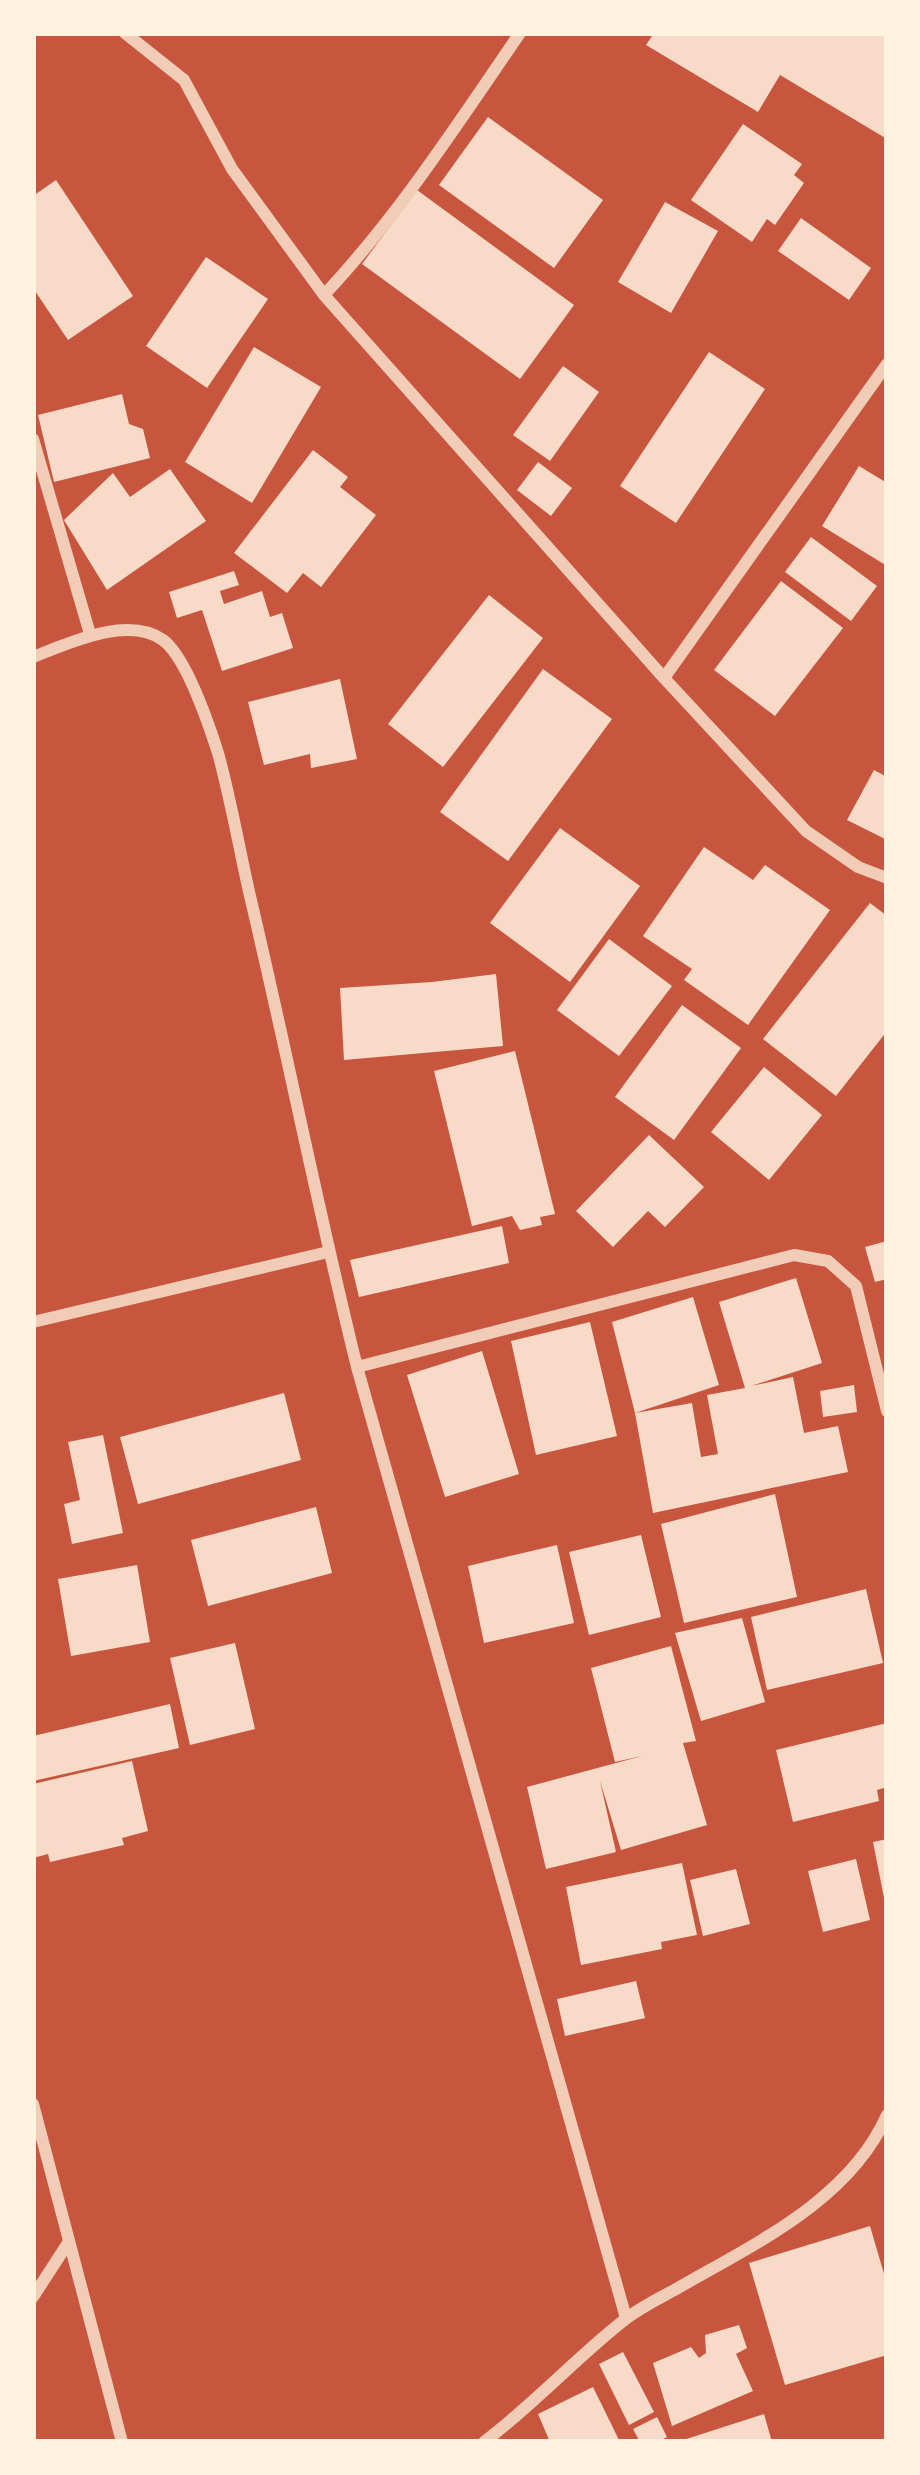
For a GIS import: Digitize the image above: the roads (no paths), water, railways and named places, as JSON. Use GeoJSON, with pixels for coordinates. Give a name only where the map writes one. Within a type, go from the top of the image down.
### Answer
{"type":"FeatureCollection","features":[{"type":"Feature","properties":{"kind":"street"},"geometry":{"type":"LineString","coordinates":[[125,33],[184,80],[232,169],[324,296],[664,678],[806,831],[858,867],[887,878]]}},
{"type":"Feature","properties":{"kind":"street"},"geometry":{"type":"LineString","coordinates":[[324,296],[413,187],[520,33]]}},
{"type":"Feature","properties":{"kind":"street"},"geometry":{"type":"LineString","coordinates":[[664,678],[887,364]]}},
{"type":"Feature","properties":{"kind":"street"},"geometry":{"type":"LineString","coordinates":[[33,439],[91,634]]}},
{"type":"Feature","properties":{"kind":"street"},"geometry":{"type":"LineString","coordinates":[[33,657],[91,634],[142,630],[163,640],[181,657],[217,751],[357,1366],[626,2318]]}},
{"type":"Feature","properties":{"kind":"street"},"geometry":{"type":"LineString","coordinates":[[33,1322],[328,1252]]}},
{"type":"Feature","properties":{"kind":"street"},"geometry":{"type":"LineString","coordinates":[[357,1366],[794,1255],[828,1261],[856,1286],[887,1412]]}},
{"type":"Feature","properties":{"kind":"street"},"geometry":{"type":"LineString","coordinates":[[33,2104],[122,2442]]}},
{"type":"Feature","properties":{"kind":"street"},"geometry":{"type":"LineString","coordinates":[[484,2442],[626,2318],[811,2206],[853,2169],[884,2122]]}},
{"type":"Feature","properties":{"kind":"street"},"geometry":{"type":"LineString","coordinates":[[884,2122],[887,2151]]}},
{"type":"Feature","properties":{"kind":"street"},"geometry":{"type":"LineString","coordinates":[[33,2297],[68,2243]]}}]}
